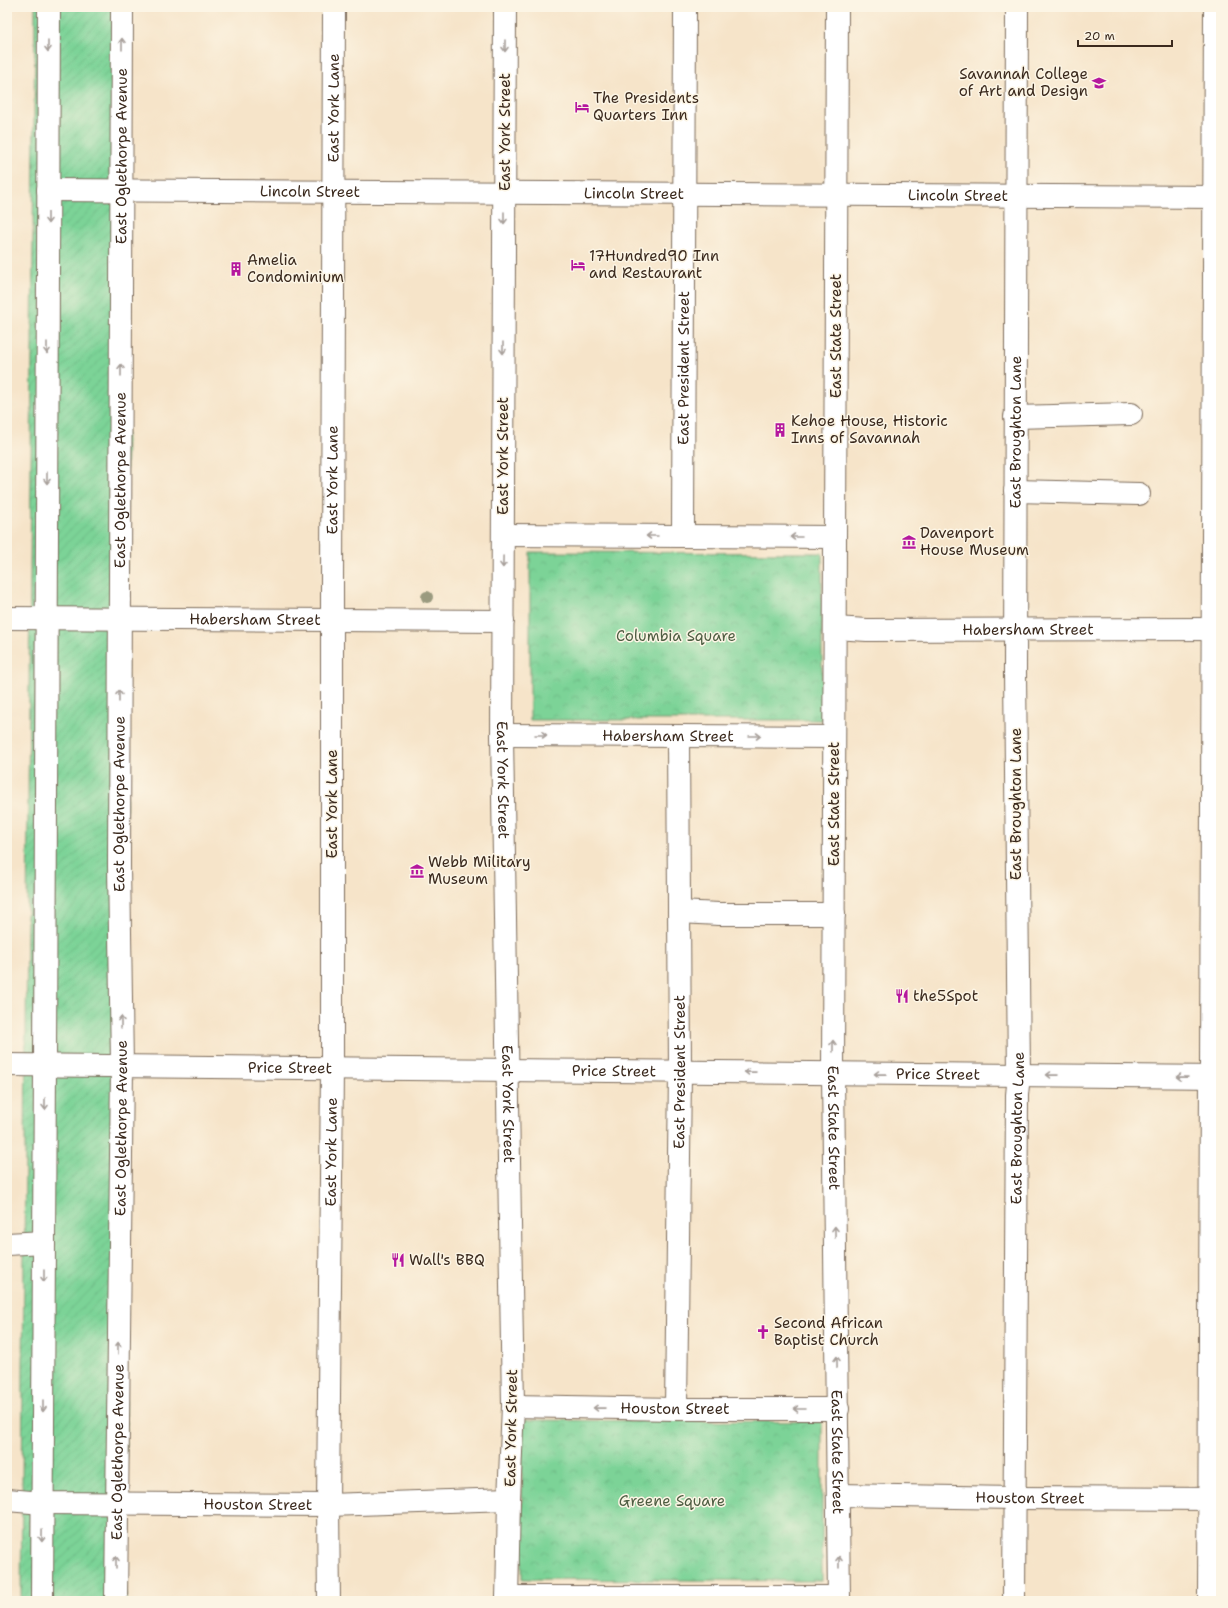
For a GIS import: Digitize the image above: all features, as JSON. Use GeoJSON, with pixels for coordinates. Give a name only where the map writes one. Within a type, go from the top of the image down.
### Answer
{"type":"FeatureCollection","features":[{"type":"Feature","properties":{"kind":"street"},"geometry":{"type":"LineString","coordinates":[[42,1601],[48,7]]}},
{"type":"Feature","properties":{"kind":"street","name":"East Oglethorpe Avenue"},"geometry":{"type":"LineString","coordinates":[[116,1601],[122,1066],[119,866],[122,7]]}},
{"type":"Feature","properties":{"kind":"street","name":"East York Lane"},"geometry":{"type":"LineString","coordinates":[[329,1601],[328,1505],[332,1068],[334,7]]}},
{"type":"Feature","properties":{"kind":"street","name":"East York Street"},"geometry":{"type":"LineString","coordinates":[[505,7],[502,735],[513,1406],[507,1599]]}},
{"type":"Feature","properties":{"kind":"street","name":"East President Street"},"geometry":{"type":"LineString","coordinates":[[683,536],[685,7]]}},
{"type":"Feature","properties":{"kind":"street","name":"East State Street"},"geometry":{"type":"LineString","coordinates":[[837,7],[833,1073],[839,1599]]}},
{"type":"Feature","properties":{"kind":"street","name":"East Broughton Lane"},"geometry":{"type":"LineString","coordinates":[[1014,1601],[1017,1111],[1019,1075],[1015,491],[1017,7]]}},
{"type":"Feature","properties":{"kind":"street"},"geometry":{"type":"LineString","coordinates":[[1209,1601],[1215,1499],[1217,196],[1215,7]]}},
{"type":"Feature","properties":{"kind":"street","name":"Lincoln Street"},"geometry":{"type":"LineString","coordinates":[[48,190],[333,190],[1217,196]]}},
{"type":"Feature","properties":{"kind":"street"},"geometry":{"type":"LineString","coordinates":[[1015,417],[1131,414]]}},
{"type":"Feature","properties":{"kind":"street"},"geometry":{"type":"LineString","coordinates":[[1015,491],[1139,494]]}},
{"type":"Feature","properties":{"kind":"street"},"geometry":{"type":"LineString","coordinates":[[503,535],[835,537]]}},
{"type":"Feature","properties":{"kind":"street","name":"Habersham Street"},"geometry":{"type":"LineString","coordinates":[[7,618],[503,621]]}},
{"type":"Feature","properties":{"kind":"street","name":"Habersham Street"},"geometry":{"type":"LineString","coordinates":[[835,628],[867,630],[1217,628]]}},
{"type":"Feature","properties":{"kind":"street","name":"Habersham Street"},"geometry":{"type":"LineString","coordinates":[[502,735],[834,737]]}},
{"type":"Feature","properties":{"kind":"street","name":"East President Street"},"geometry":{"type":"LineString","coordinates":[[676,1409],[680,1072],[678,736]]}},
{"type":"Feature","properties":{"kind":"street"},"geometry":{"type":"LineString","coordinates":[[679,912],[719,914],[834,914]]}},
{"type":"Feature","properties":{"kind":"street","name":"Price Street"},"geometry":{"type":"LineString","coordinates":[[7,1065],[1216,1077]]}},
{"type":"Feature","properties":{"kind":"street"},"geometry":{"type":"LineString","coordinates":[[7,1244],[44,1242]]}},
{"type":"Feature","properties":{"kind":"street","name":"Houston Street"},"geometry":{"type":"LineString","coordinates":[[513,1406],[676,1409],[838,1409]]}},
{"type":"Feature","properties":{"kind":"street","name":"Houston Street"},"geometry":{"type":"LineString","coordinates":[[839,1495],[1215,1499]]}},
{"type":"Feature","properties":{"kind":"street","name":"Houston Street"},"geometry":{"type":"LineString","coordinates":[[7,1500],[43,1503],[328,1505],[509,1499]]}},
{"type":"Feature","properties":{"kind":"street"},"geometry":{"type":"LineString","coordinates":[[507,1599],[839,1599]]}},
{"type":"Feature","properties":{"kind":"green space"},"geometry":{"type":"Polygon","coordinates":[[[35,7],[127,7],[126,1601],[21,1601],[35,7]]]}},
{"type":"Feature","properties":{"kind":"green space","name":"Columbia Square"},"geometry":{"type":"Polygon","coordinates":[[[530,552],[822,553],[822,720],[530,720],[530,552]]]}},
{"type":"Feature","properties":{"kind":"green space","name":"Greene Square"},"geometry":{"type":"Polygon","coordinates":[[[522,1420],[822,1422],[822,1581],[522,1579],[522,1420]]]}},
{"type":"Feature","properties":{"kind":"place","name":"Savannah College of Art and Design"},"geometry":{"type":"Point","coordinates":[1099,83]}},
{"type":"Feature","properties":{"kind":"place","name":"The Presidents Quarters Inn"},"geometry":{"type":"Point","coordinates":[582,107]}},
{"type":"Feature","properties":{"kind":"place","name":"17Hundred90 Inn and Restaurant"},"geometry":{"type":"Point","coordinates":[578,265]}},
{"type":"Feature","properties":{"kind":"place","name":"Amelia Condominium"},"geometry":{"type":"Point","coordinates":[236,269]}},
{"type":"Feature","properties":{"kind":"place","name":"Kehoe House, Historic Inns of Savannah"},"geometry":{"type":"Point","coordinates":[780,430]}},
{"type":"Feature","properties":{"kind":"place","name":"Davenport House Museum"},"geometry":{"type":"Point","coordinates":[909,542]}},
{"type":"Feature","properties":{"kind":"place","name":"Webb Military Museum"},"geometry":{"type":"Point","coordinates":[417,871]}},
{"type":"Feature","properties":{"kind":"place","name":"the5Spot"},"geometry":{"type":"Point","coordinates":[902,996]}},
{"type":"Feature","properties":{"kind":"place","name":"Wall's BBQ"},"geometry":{"type":"Point","coordinates":[398,1260]}},
{"type":"Feature","properties":{"kind":"place","name":"Second African Baptist Church"},"geometry":{"type":"Point","coordinates":[763,1332]}}]}
